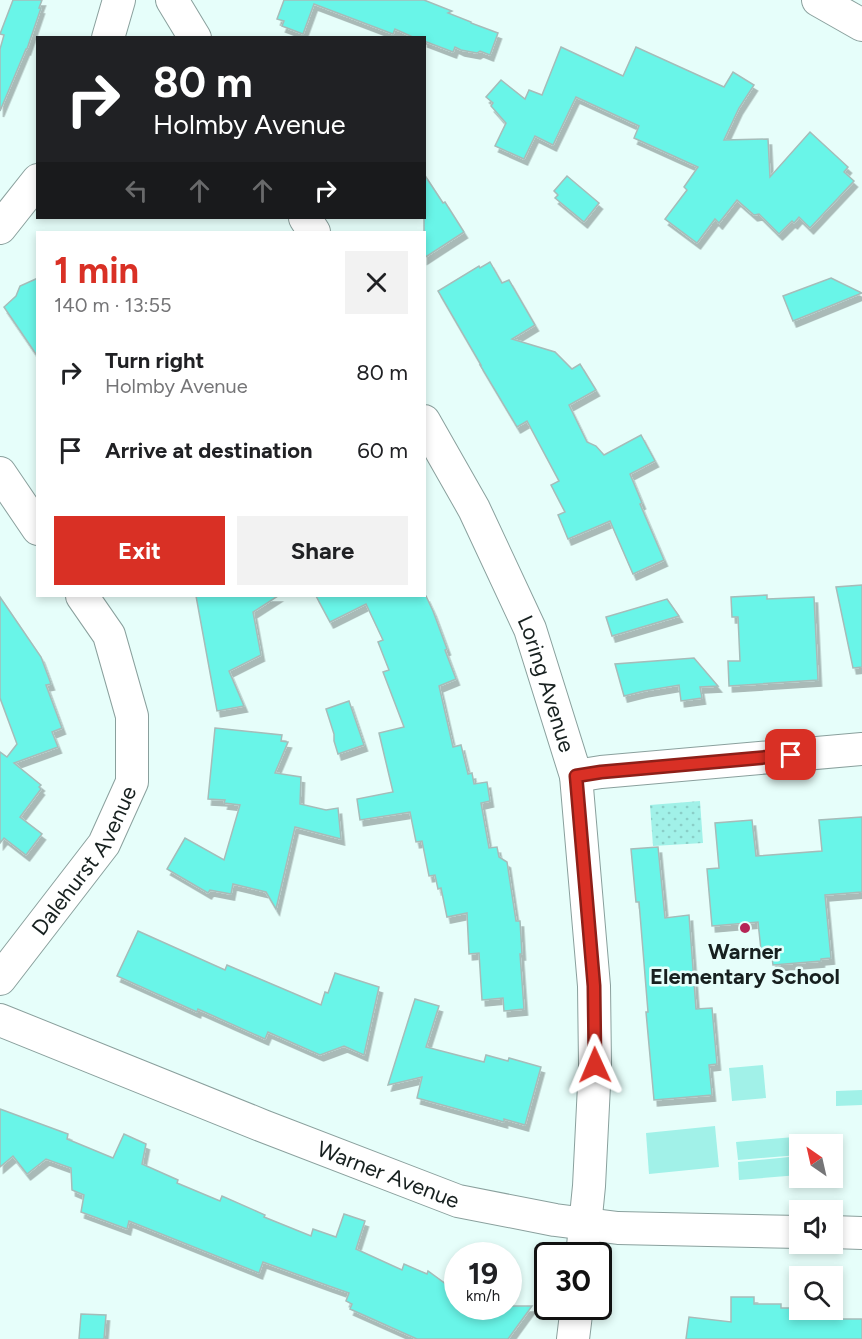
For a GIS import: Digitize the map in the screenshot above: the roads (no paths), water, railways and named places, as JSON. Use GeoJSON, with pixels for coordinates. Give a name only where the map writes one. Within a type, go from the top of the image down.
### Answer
{"type":"FeatureCollection","features":[{"type":"Feature","properties":{"kind":"street"},"geometry":{"type":"LineString","coordinates":[[109,36],[119,0]]}},
{"type":"Feature","properties":{"kind":"street"},"geometry":{"type":"LineString","coordinates":[[172,0],[194,36]]}},
{"type":"Feature","properties":{"kind":"street"},"geometry":{"type":"LineString","coordinates":[[818,0],[862,25]]}},
{"type":"Feature","properties":{"kind":"street"},"geometry":{"type":"LineString","coordinates":[[0,228],[36,183]]}},
{"type":"Feature","properties":{"kind":"street","name":"Loring Avenue"},"geometry":{"type":"LineString","coordinates":[[426,425],[474,509],[530,629],[576,776],[594,997],[595,1065],[589,1186],[583,1242]]}},
{"type":"Feature","properties":{"kind":"street"},"geometry":{"type":"LineString","coordinates":[[0,473],[36,526]]}},
{"type":"Feature","properties":{"kind":"street","name":"Dalehurst Avenue"},"geometry":{"type":"LineString","coordinates":[[0,979],[104,844],[132,782],[132,716],[109,635],[83,597]]}},
{"type":"Feature","properties":{"kind":"street"},"geometry":{"type":"LineString","coordinates":[[576,776],[862,749]]}},
{"type":"Feature","properties":{"kind":"street","name":"Warner Avenue"},"geometry":{"type":"LineString","coordinates":[[0,1020],[458,1201],[618,1228],[789,1232]]}},
{"type":"Feature","properties":{"kind":"street"},"geometry":{"type":"LineString","coordinates":[[843,1232],[862,1233]]}},
{"type":"Feature","properties":{"kind":"street"},"geometry":{"type":"LineString","coordinates":[[573,1339],[575,1320]]}},
{"type":"Feature","properties":{"kind":"place","name":"Warner Elementary School"},"geometry":{"type":"Point","coordinates":[745,928]}}]}
